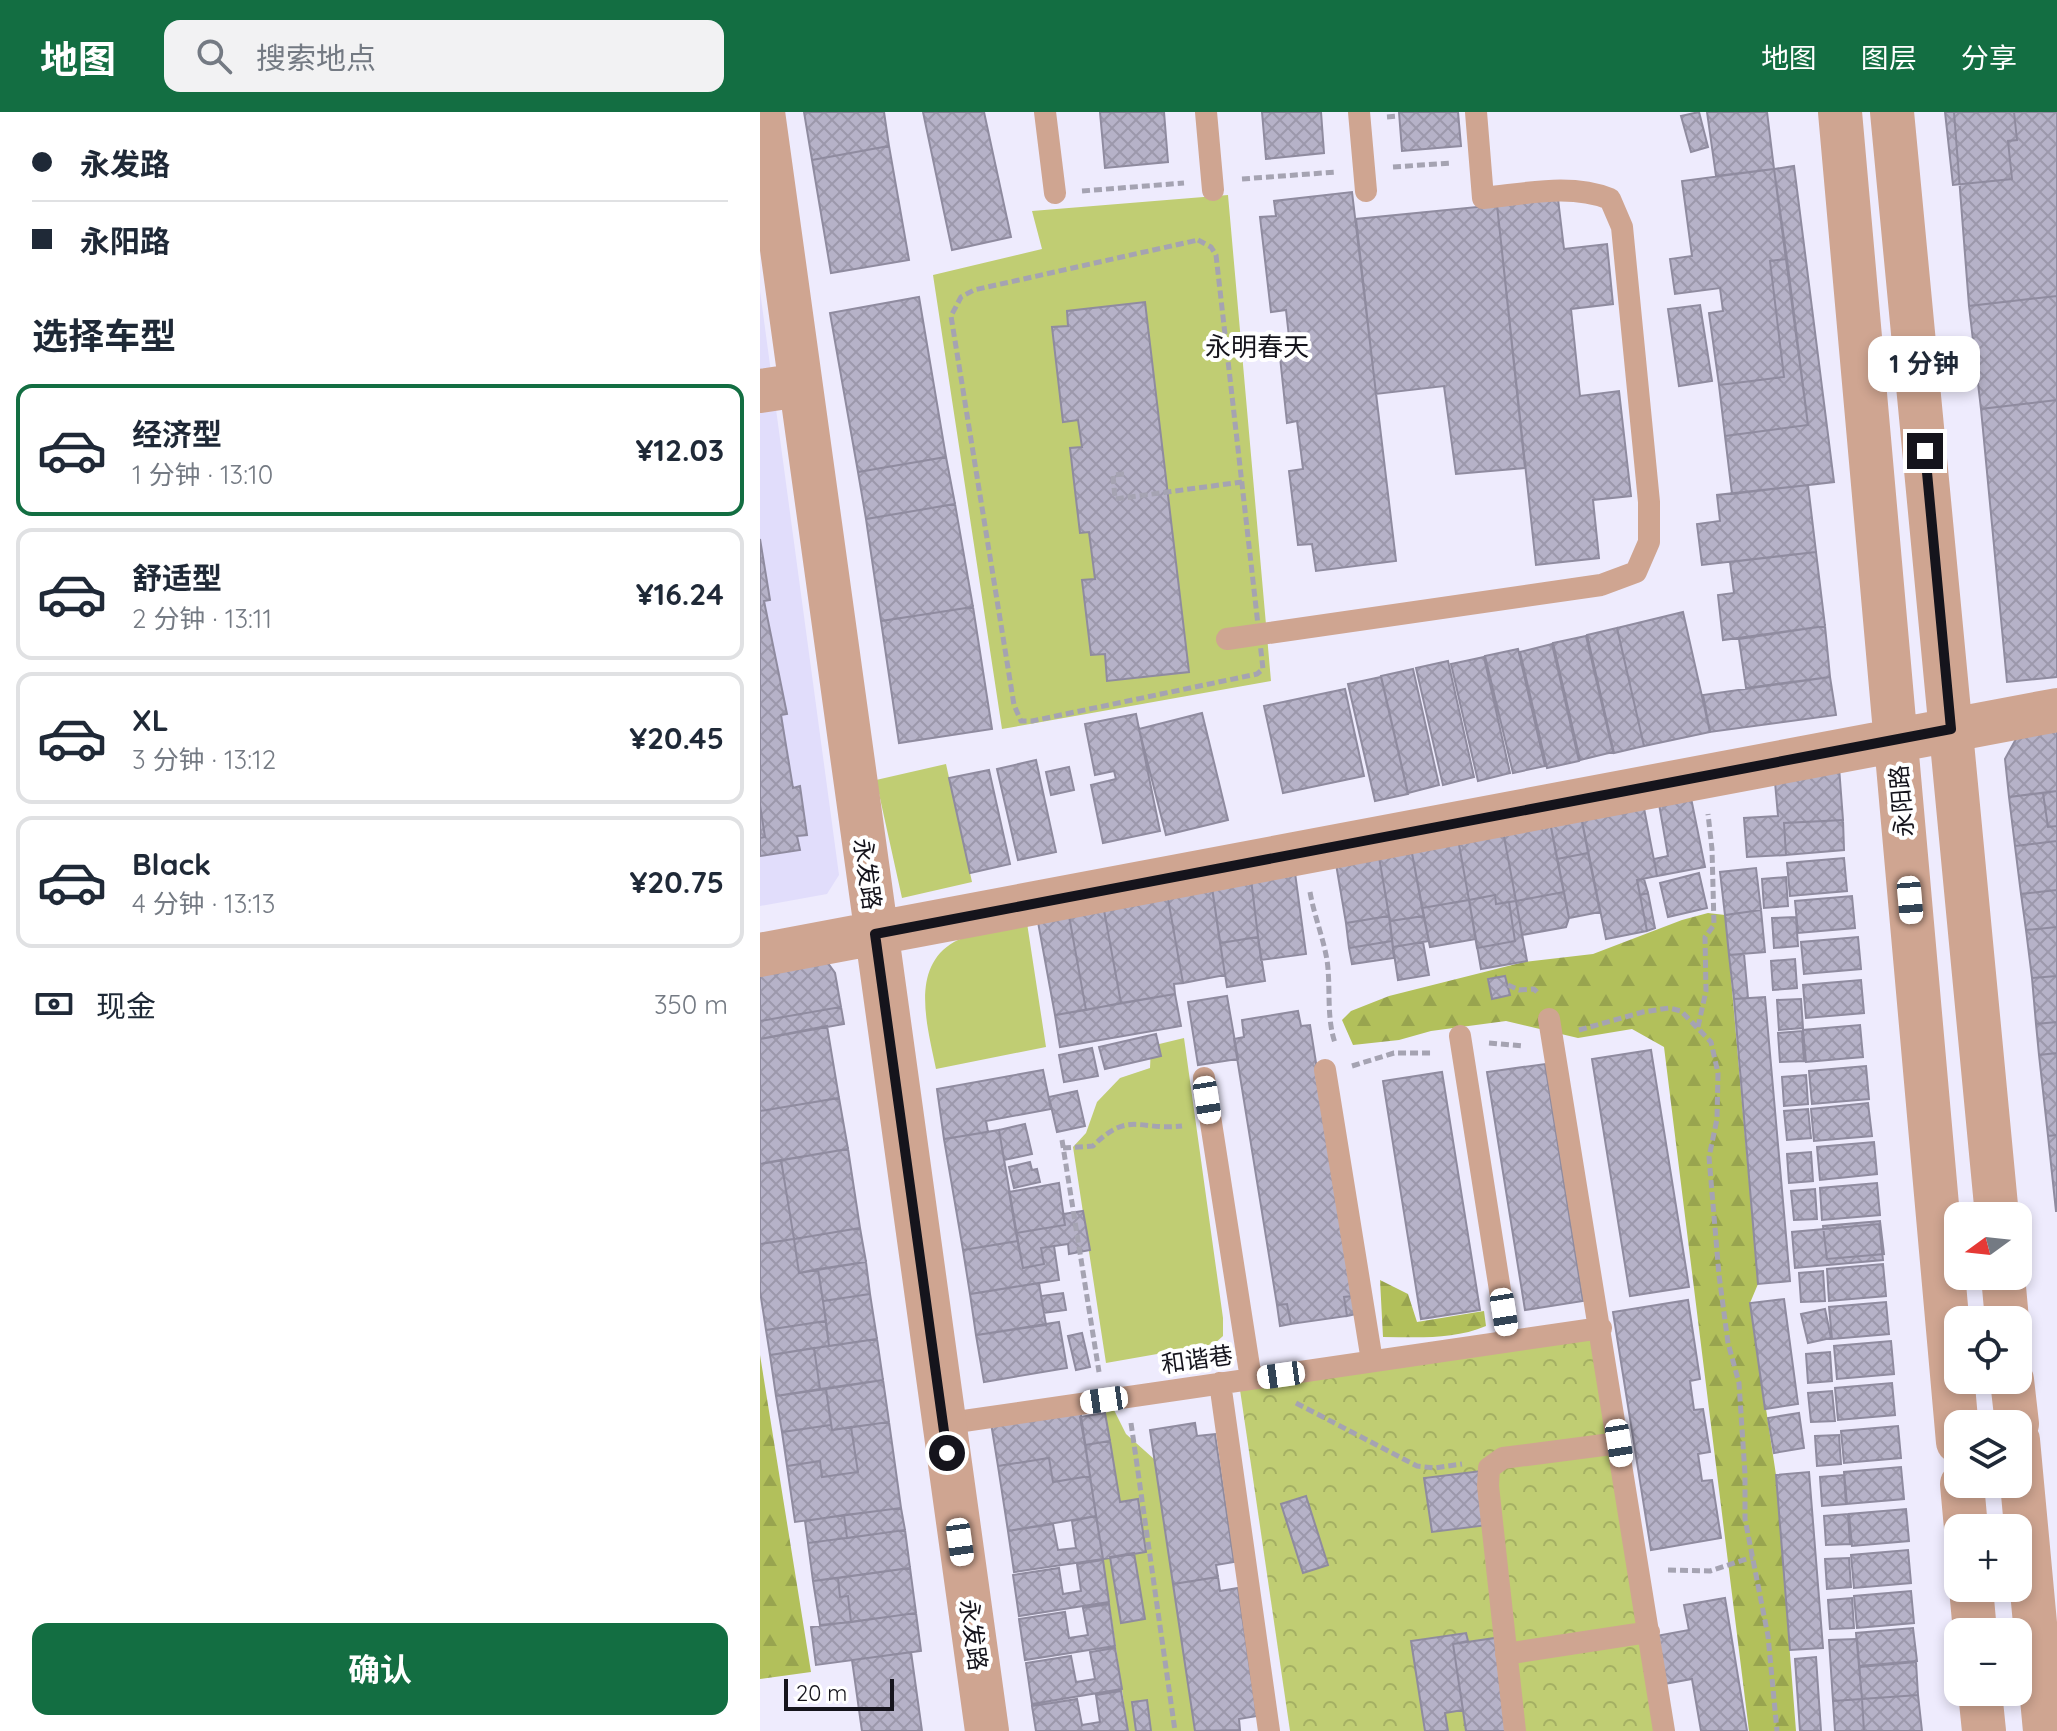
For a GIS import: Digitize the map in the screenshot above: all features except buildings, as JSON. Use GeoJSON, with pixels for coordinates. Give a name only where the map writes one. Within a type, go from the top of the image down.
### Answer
{"type":"FeatureCollection","features":[{"type":"Feature","properties":{"kind":"street","name":"永发路"},"geometry":{"type":"LineString","coordinates":[[763,112],[780,388],[875,934],[987,1731]]}},
{"type":"Feature","properties":{"kind":"street","name":"永阳路"},"geometry":{"type":"LineString","coordinates":[[1840,112],[1955,1410]]}},
{"type":"Feature","properties":{"kind":"street"},"geometry":{"type":"LineString","coordinates":[[1892,112],[1996,1202]]}},
{"type":"Feature","properties":{"kind":"street"},"geometry":{"type":"LineString","coordinates":[[760,955],[2057,710]]}},
{"type":"Feature","properties":{"kind":"street"},"geometry":{"type":"LineString","coordinates":[[2023,1498],[2045,1731]]}},
{"type":"Feature","properties":{"kind":"street"},"geometry":{"type":"LineString","coordinates":[[1981,1706],[1984,1731]]}},
{"type":"Feature","properties":{"kind":"lane"},"geometry":{"type":"LineString","coordinates":[[1045,112],[1055,193]]}},
{"type":"Feature","properties":{"kind":"lane"},"geometry":{"type":"LineString","coordinates":[[1206,112],[1212,186]]}},
{"type":"Feature","properties":{"kind":"lane"},"geometry":{"type":"LineString","coordinates":[[1359,112],[1365,180]]}},
{"type":"Feature","properties":{"kind":"lane"},"geometry":{"type":"LineString","coordinates":[[1227,639],[1601,585],[1636,572],[1649,542],[1649,502],[1622,227],[1610,199],[1596,193],[1570,190],[1483,198],[1476,112]]}},
{"type":"Feature","properties":{"kind":"lane"},"geometry":{"type":"LineString","coordinates":[[1550,1029],[1601,1328],[1664,1731]]}},
{"type":"Feature","properties":{"kind":"lane"},"geometry":{"type":"LineString","coordinates":[[1461,1043],[1508,1341]]}},
{"type":"Feature","properties":{"kind":"lane"},"geometry":{"type":"LineString","coordinates":[[1334,1069],[1372,1361]]}},
{"type":"Feature","properties":{"kind":"lane"},"geometry":{"type":"LineString","coordinates":[[1204,1078],[1251,1379]]}},
{"type":"Feature","properties":{"kind":"lane","name":"和谐巷"},"geometry":{"type":"LineString","coordinates":[[943,1424],[1601,1328]]}},
{"type":"Feature","properties":{"kind":"lane"},"geometry":{"type":"LineString","coordinates":[[1220,1383],[1269,1731]]}},
{"type":"Feature","properties":{"kind":"lane"},"geometry":{"type":"LineString","coordinates":[[1515,1731],[1488,1486],[1489,1468],[1503,1458],[1619,1443]]}},
{"type":"Feature","properties":{"kind":"lane"},"geometry":{"type":"LineString","coordinates":[[1506,1654],[1649,1632]]}},
{"type":"Feature","properties":{"kind":"path"},"geometry":{"type":"LineString","coordinates":[[1055,193],[1365,180],[1480,161]]}},
{"type":"Feature","properties":{"kind":"path"},"geometry":{"type":"LineString","coordinates":[[1198,240],[1211,247],[1216,255],[1260,634],[1263,669],[1257,674],[1021,721],[1014,705],[951,316],[961,297],[974,290],[1198,240]]}},
{"type":"Feature","properties":{"kind":"path"},"geometry":{"type":"LineString","coordinates":[[1124,474],[1113,475],[1115,499],[1242,482]]}},
{"type":"Feature","properties":{"kind":"path"},"geometry":{"type":"LineString","coordinates":[[1698,1028],[1706,991],[1705,937],[1714,925],[1715,908],[1703,777]]}},
{"type":"Feature","properties":{"kind":"path"},"geometry":{"type":"LineString","coordinates":[[1303,853],[1326,958],[1329,1008],[1336,1047]]}},
{"type":"Feature","properties":{"kind":"path"},"geometry":{"type":"LineString","coordinates":[[1334,1069],[1394,1053],[1461,1043],[1520,1046],[1550,1029],[1669,1008],[1681,1011],[1711,1042],[1718,1073],[1717,1119],[1709,1157],[1719,1275],[1728,1343],[1739,1383],[1745,1459],[1745,1519],[1768,1636],[1777,1731]]}},
{"type":"Feature","properties":{"kind":"path"},"geometry":{"type":"LineString","coordinates":[[1063,1148],[1093,1146],[1109,1130],[1131,1123],[1165,1128],[1211,1123]]}},
{"type":"Feature","properties":{"kind":"path"},"geometry":{"type":"LineString","coordinates":[[1062,1140],[1104,1400]]}},
{"type":"Feature","properties":{"kind":"path"},"geometry":{"type":"LineString","coordinates":[[1251,1379],[1417,1466],[1434,1468],[1503,1458]]}},
{"type":"Feature","properties":{"kind":"path"},"geometry":{"type":"LineString","coordinates":[[1127,1397],[1175,1731]]}},
{"type":"Feature","properties":{"kind":"path"},"geometry":{"type":"LineString","coordinates":[[1640,1575],[1662,1570],[1710,1571],[1753,1557]]}},
{"type":"Feature","properties":{"kind":"shaded area"},"geometry":{"type":"Polygon","coordinates":[[[760,291],[839,875],[827,894],[760,906],[760,291]]]}},
{"type":"Feature","properties":{"kind":"green space"},"geometry":{"type":"Polygon","coordinates":[[[1228,195],[1271,681],[1002,729],[933,275],[1042,249],[1032,211],[1228,195]]]}},
{"type":"Feature","properties":{"kind":"green space"},"geometry":{"type":"Polygon","coordinates":[[[946,764],[972,882],[902,898],[876,780],[946,764]]]}},
{"type":"Feature","properties":{"kind":"green space"},"geometry":{"type":"Polygon","coordinates":[[[1708,913],[1725,915],[1758,1284],[1750,1303],[1776,1475],[1796,1731],[1749,1731],[1664,1047],[1632,1029],[1578,1038],[1506,1021],[1353,1045],[1342,1020],[1351,1011],[1389,996],[1524,962],[1593,954],[1708,913]]]}},
{"type":"Feature","properties":{"kind":"green space"},"geometry":{"type":"Polygon","coordinates":[[[1027,923],[1046,1047],[936,1069],[925,1000],[931,967],[940,953],[954,942],[1027,923]]]}},
{"type":"Feature","properties":{"kind":"green space"},"geometry":{"type":"Polygon","coordinates":[[[1184,1038],[1223,1336],[1214,1344],[1106,1363],[1073,1147],[1086,1133],[1097,1102],[1120,1078],[1150,1068],[1151,1046],[1184,1038]]]}},
{"type":"Feature","properties":{"kind":"green space"},"geometry":{"type":"Polygon","coordinates":[[[1380,1280],[1408,1294],[1417,1322],[1484,1311],[1486,1326],[1448,1336],[1383,1337],[1380,1280]]]}},
{"type":"Feature","properties":{"kind":"green space"},"geometry":{"type":"Polygon","coordinates":[[[1597,1332],[1655,1731],[1290,1731],[1239,1383],[1597,1332]]]}},
{"type":"Feature","properties":{"kind":"green space"},"geometry":{"type":"Polygon","coordinates":[[[760,1355],[811,1672],[760,1679],[760,1355]]]}},
{"type":"Feature","properties":{"kind":"green space"},"geometry":{"type":"Polygon","coordinates":[[[1114,1410],[1126,1434],[1154,1459],[1195,1731],[1151,1731],[1146,1700],[1132,1702],[1136,1731],[1128,1731],[1103,1559],[1110,1557],[1121,1623],[1144,1619],[1134,1553],[1146,1551],[1138,1499],[1119,1500],[1105,1413],[1114,1410]]]}},
{"type":"Feature","properties":{"kind":"district","name":"永明春天"},"geometry":{"type":"Point","coordinates":[1257,347]}},
{"type":"Feature","properties":{"kind":"route"},"geometry":{"type":"LineString","coordinates":[[947,1453],[875,934],[1951,729],[1925,451]]}}]}
